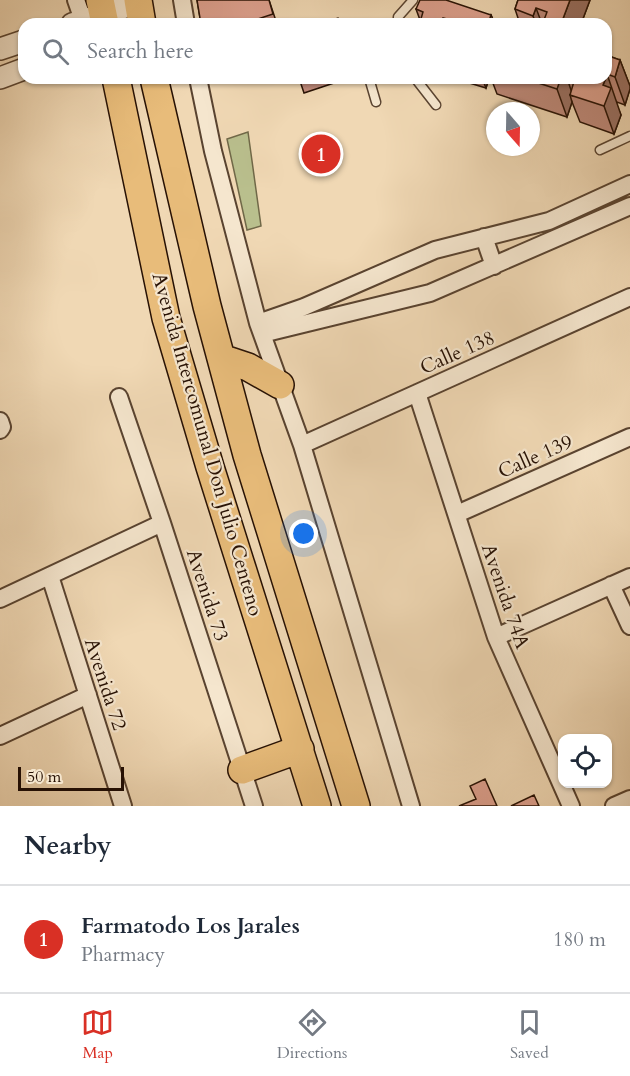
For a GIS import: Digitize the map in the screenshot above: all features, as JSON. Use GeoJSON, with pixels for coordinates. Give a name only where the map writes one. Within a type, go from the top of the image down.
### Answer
{"type":"FeatureCollection","features":[{"type":"Feature","properties":{"kind":"main road","name":"Avenida Intercomunal Don Julio Centeno"},"geometry":{"type":"LineString","coordinates":[[117,84],[166,318],[210,467],[317,806]]}},
{"type":"Feature","properties":{"kind":"main road","name":"Avenida Intercomunal Don Julio Centeno"},"geometry":{"type":"LineString","coordinates":[[155,84],[221,358],[248,455],[356,806]]}},
{"type":"Feature","properties":{"kind":"main road"},"geometry":{"type":"LineString","coordinates":[[221,358],[248,367],[280,385]]}},
{"type":"Feature","properties":{"kind":"main road"},"geometry":{"type":"LineString","coordinates":[[242,770],[300,749]]}},
{"type":"Feature","properties":{"kind":"street"},"geometry":{"type":"LineString","coordinates":[[76,0],[92,16],[143,7]]}},
{"type":"Feature","properties":{"kind":"street"},"geometry":{"type":"LineString","coordinates":[[182,0],[182,18]]}},
{"type":"Feature","properties":{"kind":"street"},"geometry":{"type":"LineString","coordinates":[[0,49],[18,43]]}},
{"type":"Feature","properties":{"kind":"street"},"geometry":{"type":"LineString","coordinates":[[0,78],[18,71]]}},
{"type":"Feature","properties":{"kind":"street"},"geometry":{"type":"LineString","coordinates":[[199,84],[213,151],[260,329],[302,445],[411,806]]}},
{"type":"Feature","properties":{"kind":"street"},"geometry":{"type":"LineString","coordinates":[[260,329],[435,250],[549,221],[630,184]]}},
{"type":"Feature","properties":{"kind":"street"},"geometry":{"type":"LineString","coordinates":[[260,329],[430,293],[630,206]]}},
{"type":"Feature","properties":{"kind":"street"},"geometry":{"type":"LineString","coordinates":[[484,237],[494,266]]}},
{"type":"Feature","properties":{"kind":"street","name":"Calle 138"},"geometry":{"type":"LineString","coordinates":[[302,445],[630,297]]}},
{"type":"Feature","properties":{"kind":"street","name":"Avenida 74A"},"geometry":{"type":"LineString","coordinates":[[417,393],[496,637],[571,806]]}},
{"type":"Feature","properties":{"kind":"street","name":"Avenida 73"},"geometry":{"type":"LineString","coordinates":[[119,397],[254,806]]}},
{"type":"Feature","properties":{"kind":"street"},"geometry":{"type":"LineString","coordinates":[[0,421],[2,427],[0,430]]}},
{"type":"Feature","properties":{"kind":"street","name":"Calle 139"},"geometry":{"type":"LineString","coordinates":[[457,514],[630,437]]}},
{"type":"Feature","properties":{"kind":"street"},"geometry":{"type":"LineString","coordinates":[[0,599],[162,522]]}},
{"type":"Feature","properties":{"kind":"street","name":"Avenida 72"},"geometry":{"type":"LineString","coordinates":[[50,576],[123,806]]}},
{"type":"Feature","properties":{"kind":"street"},"geometry":{"type":"LineString","coordinates":[[496,637],[630,577]]}},
{"type":"Feature","properties":{"kind":"street"},"geometry":{"type":"LineString","coordinates":[[611,585],[630,626]]}},
{"type":"Feature","properties":{"kind":"street"},"geometry":{"type":"LineString","coordinates":[[0,736],[88,695]]}},
{"type":"Feature","properties":{"kind":"street"},"geometry":{"type":"LineString","coordinates":[[614,806],[630,799]]}},
{"type":"Feature","properties":{"kind":"lane"},"geometry":{"type":"LineString","coordinates":[[398,18],[413,0]]}},
{"type":"Feature","properties":{"kind":"lane"},"geometry":{"type":"LineString","coordinates":[[371,84],[376,102]]}},
{"type":"Feature","properties":{"kind":"lane"},"geometry":{"type":"LineString","coordinates":[[420,84],[436,105]]}},
{"type":"Feature","properties":{"kind":"lane"},"geometry":{"type":"LineString","coordinates":[[600,150],[630,136]]}},
{"type":"Feature","properties":{"kind":"green space"},"geometry":{"type":"Polygon","coordinates":[[[248,132],[261,226],[247,230],[227,139],[248,132]]]}},
{"type":"Feature","properties":{"kind":"building"},"geometry":{"type":"Polygon","coordinates":[[[197,0],[269,0],[273,14],[261,18],[200,18],[197,0]]]}},
{"type":"Feature","properties":{"kind":"building"},"geometry":{"type":"Polygon","coordinates":[[[420,0],[446,0],[491,15],[490,18],[421,18],[423,12],[416,9],[420,0]]]}},
{"type":"Feature","properties":{"kind":"building"},"geometry":{"type":"Polygon","coordinates":[[[518,0],[570,0],[563,18],[545,18],[547,12],[536,8],[533,16],[515,9],[518,0]]]}},
{"type":"Feature","properties":{"kind":"building"},"geometry":{"type":"Polygon","coordinates":[[[612,57],[620,60],[615,77],[612,76],[612,57]]]}},
{"type":"Feature","properties":{"kind":"building"},"geometry":{"type":"Polygon","coordinates":[[[542,84],[559,84],[557,89],[542,84]]]}},
{"type":"Feature","properties":{"kind":"building"},"geometry":{"type":"Polygon","coordinates":[[[573,84],[603,84],[611,88],[604,106],[570,95],[573,84]]]}},
{"type":"Feature","properties":{"kind":"building"},"geometry":{"type":"Polygon","coordinates":[[[485,779],[497,806],[459,806],[476,799],[470,786],[485,779]]]}},
{"type":"Feature","properties":{"kind":"building"},"geometry":{"type":"Polygon","coordinates":[[[534,795],[539,806],[511,806],[534,795]]]}},
{"type":"Feature","properties":{"kind":"place","name":"Farmatodo Los Jarales"},"geometry":{"type":"Point","coordinates":[321,154]}}]}
